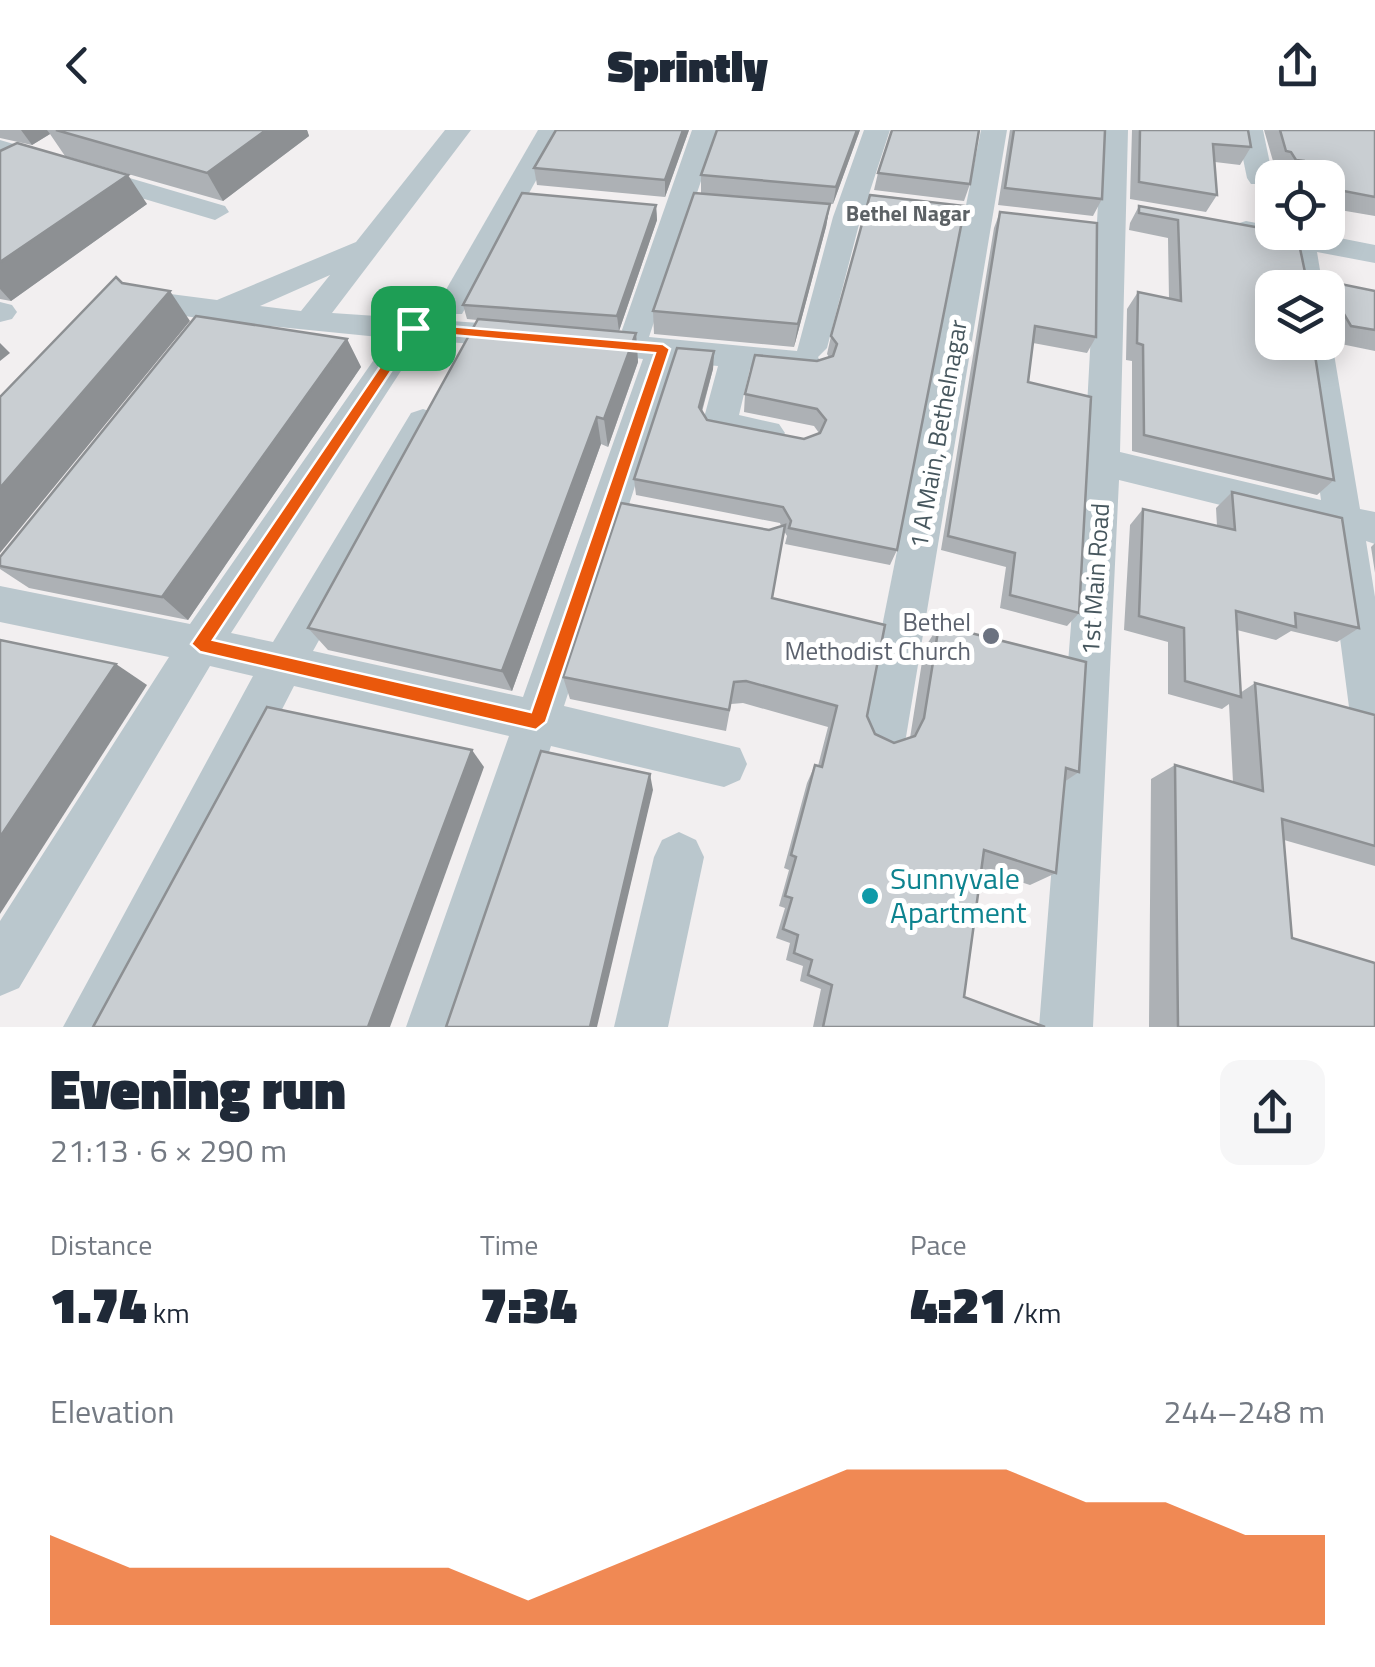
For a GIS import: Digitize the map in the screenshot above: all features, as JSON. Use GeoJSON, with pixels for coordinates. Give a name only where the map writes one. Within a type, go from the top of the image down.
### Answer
{"type":"FeatureCollection","features":[{"type":"Feature","properties":{"kind":"street"},"geometry":{"type":"LineString","coordinates":[[309,322],[458,130]]}},
{"type":"Feature","properties":{"kind":"street"},"geometry":{"type":"LineString","coordinates":[[90,1027],[282,664],[457,346],[513,195],[552,130]]}},
{"type":"Feature","properties":{"kind":"street"},"geometry":{"type":"LineString","coordinates":[[433,1027],[536,722],[628,513],[651,340],[679,207],[704,130]]}},
{"type":"Feature","properties":{"kind":"street"},"geometry":{"type":"LineString","coordinates":[[155,302],[309,322],[413,328],[457,346],[651,340],[737,356],[813,356],[851,208],[877,130]]}},
{"type":"Feature","properties":{"kind":"street","name":"1 A Main, Bethelnagar"},"geometry":{"type":"LineString","coordinates":[[884,737],[994,130]]}},
{"type":"Feature","properties":{"kind":"street","name":"1st Main Road"},"geometry":{"type":"LineString","coordinates":[[1066,1027],[1102,462],[1115,130]]}},
{"type":"Feature","properties":{"kind":"street"},"geometry":{"type":"LineString","coordinates":[[1250,130],[1256,160]]}},
{"type":"Feature","properties":{"kind":"street"},"geometry":{"type":"LineString","coordinates":[[0,179],[67,140]]}},
{"type":"Feature","properties":{"kind":"street"},"geometry":{"type":"LineString","coordinates":[[0,148],[215,212]]}},
{"type":"Feature","properties":{"kind":"street"},"geometry":{"type":"LineString","coordinates":[[513,195],[550,198]]}},
{"type":"Feature","properties":{"kind":"street"},"geometry":{"type":"LineString","coordinates":[[641,207],[717,206]]}},
{"type":"Feature","properties":{"kind":"street"},"geometry":{"type":"LineString","coordinates":[[810,214],[851,208],[1016,219]]}},
{"type":"Feature","properties":{"kind":"street"},"geometry":{"type":"LineString","coordinates":[[1225,226],[1255,231]]}},
{"type":"Feature","properties":{"kind":"street"},"geometry":{"type":"LineString","coordinates":[[159,388],[220,311],[371,245]]}},
{"type":"Feature","properties":{"kind":"street"},"geometry":{"type":"LineString","coordinates":[[1345,248],[1375,254]]}},
{"type":"Feature","properties":{"kind":"street"},"geometry":{"type":"LineString","coordinates":[[0,968],[200,644],[413,328]]}},
{"type":"Feature","properties":{"kind":"street"},"geometry":{"type":"LineString","coordinates":[[737,356],[718,426],[801,439]]}},
{"type":"Feature","properties":{"kind":"street"},"geometry":{"type":"LineString","coordinates":[[1320,360],[1359,524],[1375,730]]}},
{"type":"Feature","properties":{"kind":"street"},"geometry":{"type":"LineString","coordinates":[[1102,462],[1359,524]]}},
{"type":"Feature","properties":{"kind":"street"},"geometry":{"type":"LineString","coordinates":[[4,589],[282,664],[724,764]]}},
{"type":"Feature","properties":{"kind":"street"},"geometry":{"type":"LineString","coordinates":[[641,1027],[680,857]]}},
{"type":"Feature","properties":{"kind":"building"},"geometry":{"type":"Polygon","coordinates":[[[56,130],[266,130],[207,173],[56,130]]]}},
{"type":"Feature","properties":{"kind":"building"},"geometry":{"type":"Polygon","coordinates":[[[556,130],[683,130],[665,180],[534,168],[556,130]]]}},
{"type":"Feature","properties":{"kind":"building"},"geometry":{"type":"Polygon","coordinates":[[[717,130],[857,130],[836,187],[701,175],[717,130]]]}},
{"type":"Feature","properties":{"kind":"building"},"geometry":{"type":"Polygon","coordinates":[[[892,130],[979,130],[970,184],[878,173],[892,130]]]}},
{"type":"Feature","properties":{"kind":"building"},"geometry":{"type":"Polygon","coordinates":[[[1014,130],[1105,130],[1102,199],[1005,188],[1014,130]]]}},
{"type":"Feature","properties":{"kind":"building"},"geometry":{"type":"Polygon","coordinates":[[[1140,130],[1248,130],[1251,147],[1213,144],[1217,195],[1139,182],[1140,130]]]}},
{"type":"Feature","properties":{"kind":"building"},"geometry":{"type":"Polygon","coordinates":[[[1280,130],[1375,130],[1375,197],[1345,191],[1345,160],[1296,160],[1286,151],[1280,130]]]}},
{"type":"Feature","properties":{"kind":"building"},"geometry":{"type":"Polygon","coordinates":[[[17,143],[128,175],[0,262],[0,151],[17,143]]]}},
{"type":"Feature","properties":{"kind":"building"},"geometry":{"type":"Polygon","coordinates":[[[522,193],[656,205],[617,316],[463,305],[522,193]]]}},
{"type":"Feature","properties":{"kind":"building"},"geometry":{"type":"Polygon","coordinates":[[[694,193],[830,204],[798,324],[653,311],[694,193]]]}},
{"type":"Feature","properties":{"kind":"building"},"geometry":{"type":"Polygon","coordinates":[[[870,195],[965,206],[897,550],[789,528],[791,521],[783,507],[634,479],[677,348],[714,351],[699,407],[707,420],[804,439],[820,433],[826,420],[817,409],[745,394],[755,355],[817,361],[833,356],[837,344],[831,336],[870,195]]]}},
{"type":"Feature","properties":{"kind":"building"},"geometry":{"type":"Polygon","coordinates":[[[1139,206],[1255,227],[1255,250],[1300,250],[1305,270],[1255,270],[1255,360],[1316,360],[1334,480],[1144,435],[1143,345],[1137,343],[1138,292],[1181,301],[1178,220],[1139,213],[1139,206]]]}},
{"type":"Feature","properties":{"kind":"building"},"geometry":{"type":"Polygon","coordinates":[[[1000,212],[1097,223],[1096,337],[1035,326],[1028,382],[1091,397],[1079,613],[1010,595],[1015,553],[948,536],[1000,212]]]}},
{"type":"Feature","properties":{"kind":"building"},"geometry":{"type":"Polygon","coordinates":[[[116,277],[122,283],[170,291],[0,488],[0,397],[116,277]]]}},
{"type":"Feature","properties":{"kind":"building"},"geometry":{"type":"Polygon","coordinates":[[[1345,285],[1375,291],[1375,330],[1351,326],[1345,316],[1345,285]]]}},
{"type":"Feature","properties":{"kind":"building"},"geometry":{"type":"Polygon","coordinates":[[[196,316],[347,339],[162,597],[0,566],[0,557],[196,316]]]}},
{"type":"Feature","properties":{"kind":"building"},"geometry":{"type":"Polygon","coordinates":[[[478,319],[636,333],[604,419],[597,417],[502,671],[308,628],[478,319]]]}},
{"type":"Feature","properties":{"kind":"building"},"geometry":{"type":"Polygon","coordinates":[[[1232,492],[1342,518],[1359,628],[1295,613],[1296,627],[1236,611],[1241,697],[1185,681],[1184,628],[1139,616],[1143,509],[1235,530],[1232,492]]]}},
{"type":"Feature","properties":{"kind":"building"},"geometry":{"type":"Polygon","coordinates":[[[621,503],[769,530],[785,525],[772,598],[885,625],[867,716],[875,734],[894,743],[915,736],[924,718],[939,625],[1086,662],[1079,772],[1066,768],[1056,873],[984,850],[964,997],[1045,1027],[823,1027],[832,985],[808,975],[812,960],[794,953],[798,935],[783,929],[792,898],[785,896],[796,857],[791,855],[815,765],[822,767],[837,706],[746,681],[734,682],[729,710],[563,677],[621,503]]]}},
{"type":"Feature","properties":{"kind":"building"},"geometry":{"type":"Polygon","coordinates":[[[0,640],[116,664],[0,837],[0,640]]]}},
{"type":"Feature","properties":{"kind":"building"},"geometry":{"type":"Polygon","coordinates":[[[1255,683],[1375,715],[1375,846],[1282,819],[1292,938],[1375,963],[1375,1027],[1178,1027],[1175,765],[1263,791],[1255,683]]]}},
{"type":"Feature","properties":{"kind":"building"},"geometry":{"type":"Polygon","coordinates":[[[267,707],[472,750],[368,1027],[93,1027],[267,707]]]}},
{"type":"Feature","properties":{"kind":"building"},"geometry":{"type":"Polygon","coordinates":[[[541,751],[650,774],[590,1027],[446,1027],[541,751]]]}},
{"type":"Feature","properties":{"kind":"place","name":"Bethel Methodist Church"},"geometry":{"type":"Point","coordinates":[991,636]}},
{"type":"Feature","properties":{"kind":"place","name":"Sunnyvale Apartment"},"geometry":{"type":"Point","coordinates":[870,896]}},
{"type":"Feature","properties":{"kind":"district","name":"Bethel Nagar"},"geometry":{"type":"Point","coordinates":[908,213]}},
{"type":"Feature","properties":{"kind":"route"},"geometry":{"type":"LineString","coordinates":[[413,328],[663,349],[536,722],[200,644],[413,328]]}}]}
